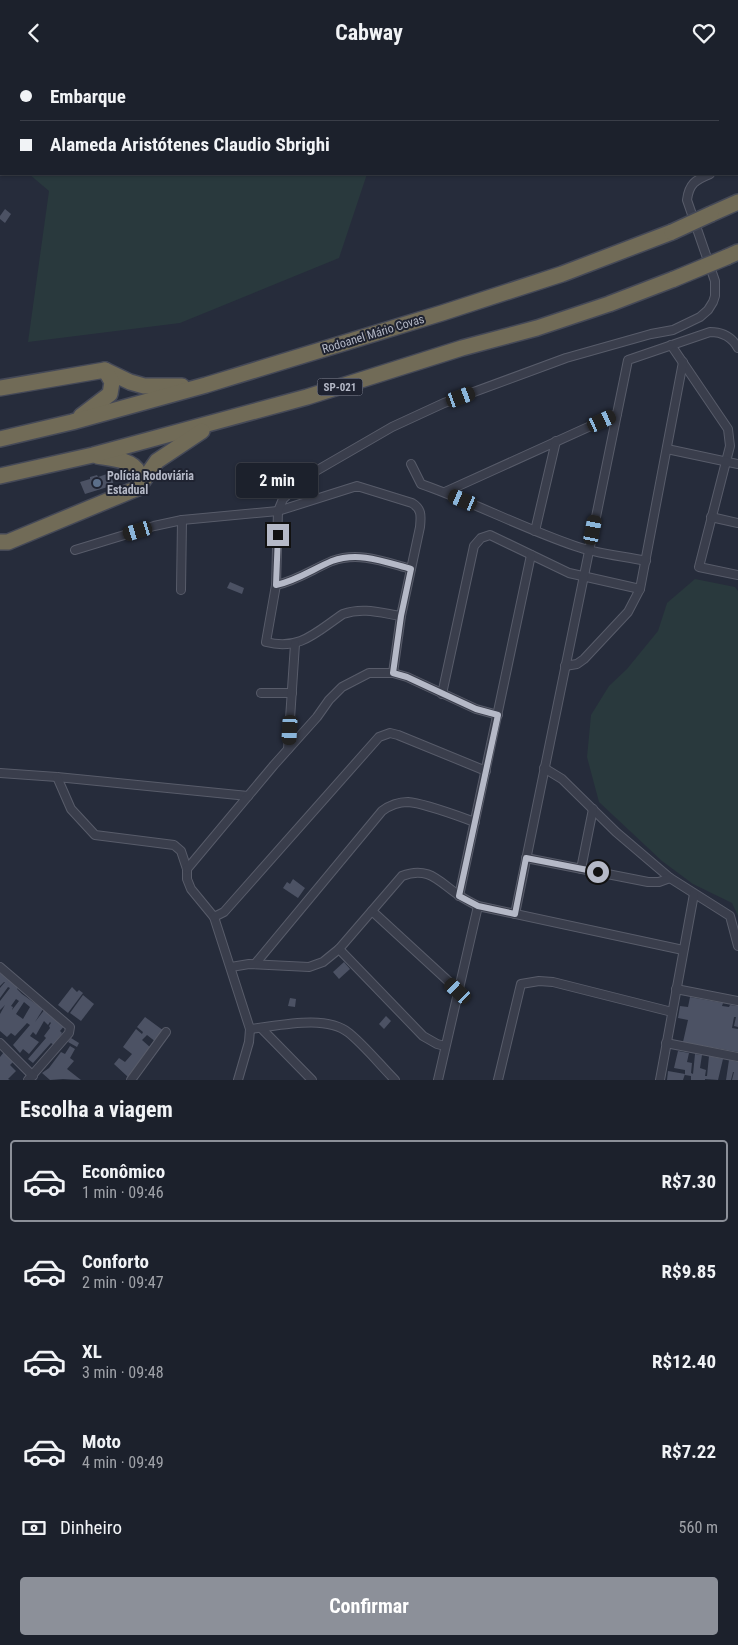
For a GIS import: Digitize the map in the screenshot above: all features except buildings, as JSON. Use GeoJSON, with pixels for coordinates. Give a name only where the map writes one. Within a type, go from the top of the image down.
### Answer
{"type":"FeatureCollection","features":[{"type":"Feature","properties":{"kind":"highway","name":"Rodoanel Mário Covas"},"geometry":{"type":"LineString","coordinates":[[0,439],[72,422],[206,385],[442,313],[562,274],[672,232],[738,202]]}},
{"type":"Feature","properties":{"kind":"highway","name":"SP-021"},"geometry":{"type":"LineString","coordinates":[[0,476],[93,455],[214,423],[307,397],[462,348],[537,328],[609,304],[733,255]]}},
{"type":"Feature","properties":{"kind":"highway"},"geometry":{"type":"LineString","coordinates":[[0,388],[105,369],[130,382],[144,386],[206,385]]}},
{"type":"Feature","properties":{"kind":"highway"},"geometry":{"type":"LineString","coordinates":[[72,422],[110,394],[112,382],[105,369]]}},
{"type":"Feature","properties":{"kind":"highway"},"geometry":{"type":"LineString","coordinates":[[0,542],[8,541],[138,489],[157,461],[214,423]]}},
{"type":"Feature","properties":{"kind":"highway"},"geometry":{"type":"LineString","coordinates":[[93,455],[126,462],[133,466],[138,473],[138,489]]}},
{"type":"Feature","properties":{"kind":"street"},"geometry":{"type":"LineString","coordinates":[[401,616],[367,610],[351,611],[343,614],[306,639],[295,643],[278,645],[266,641],[276,585],[278,511],[283,499],[309,475],[392,427],[444,403],[566,358],[673,329],[700,317],[713,302],[715,296],[714,281],[687,201],[692,183],[708,175]]}},
{"type":"Feature","properties":{"kind":"street"},"geometry":{"type":"LineString","coordinates":[[515,914],[628,361],[710,332],[727,336],[738,348]]}},
{"type":"Feature","properties":{"kind":"street"},"geometry":{"type":"LineString","coordinates":[[671,345],[728,429],[730,447],[700,567],[738,575]]}},
{"type":"Feature","properties":{"kind":"street"},"geometry":{"type":"LineString","coordinates":[[565,666],[577,664],[584,659],[628,612],[640,589],[683,362]]}},
{"type":"Feature","properties":{"kind":"street"},"geometry":{"type":"LineString","coordinates":[[445,492],[617,414]]}},
{"type":"Feature","properties":{"kind":"street"},"geometry":{"type":"LineString","coordinates":[[535,531],[556,441]]}},
{"type":"Feature","properties":{"kind":"street"},"geometry":{"type":"LineString","coordinates":[[667,449],[737,462]]}},
{"type":"Feature","properties":{"kind":"street"},"geometry":{"type":"LineString","coordinates":[[411,464],[421,484],[445,492],[577,547],[646,561]]}},
{"type":"Feature","properties":{"kind":"street"},"geometry":{"type":"LineString","coordinates":[[75,550],[154,526],[182,520],[278,511],[357,486],[412,503],[418,507],[421,513],[420,527],[401,616],[393,673]]}},
{"type":"Feature","properties":{"kind":"street"},"geometry":{"type":"LineString","coordinates":[[711,517],[738,523]]}},
{"type":"Feature","properties":{"kind":"street"},"geometry":{"type":"LineString","coordinates":[[181,590],[182,520]]}},
{"type":"Feature","properties":{"kind":"street"},"geometry":{"type":"LineString","coordinates":[[442,694],[474,546],[481,538],[490,535],[569,573],[640,589]]}},
{"type":"Feature","properties":{"kind":"street"},"geometry":{"type":"LineString","coordinates":[[459,896],[531,555]]}},
{"type":"Feature","properties":{"kind":"street"},"geometry":{"type":"LineString","coordinates":[[276,585],[347,557],[370,557],[411,569]]}},
{"type":"Feature","properties":{"kind":"street"},"geometry":{"type":"LineString","coordinates":[[288,749],[295,643]]}},
{"type":"Feature","properties":{"kind":"street"},"geometry":{"type":"LineString","coordinates":[[187,869],[317,717],[329,700],[342,687],[369,673],[393,673],[407,677],[476,709],[498,715]]}},
{"type":"Feature","properties":{"kind":"street"},"geometry":{"type":"LineString","coordinates":[[260,693],[292,693]]}},
{"type":"Feature","properties":{"kind":"street"},"geometry":{"type":"LineString","coordinates":[[214,917],[224,913],[379,737],[390,733],[398,735],[486,771]]}},
{"type":"Feature","properties":{"kind":"street"},"geometry":{"type":"LineString","coordinates":[[544,768],[562,779],[633,848],[670,878],[730,916],[738,946]]}},
{"type":"Feature","properties":{"kind":"street"},"geometry":{"type":"LineString","coordinates":[[0,773],[57,777],[248,797]]}},
{"type":"Feature","properties":{"kind":"street"},"geometry":{"type":"LineString","coordinates":[[57,777],[72,809],[95,835],[174,845],[181,851],[191,889],[214,917],[250,1029],[249,1042],[238,1080]]}},
{"type":"Feature","properties":{"kind":"street"},"geometry":{"type":"LineString","coordinates":[[255,964],[382,811],[388,807],[400,803],[414,803],[475,821]]}},
{"type":"Feature","properties":{"kind":"street"},"geometry":{"type":"LineString","coordinates":[[581,869],[593,809]]}},
{"type":"Feature","properties":{"kind":"street"},"geometry":{"type":"LineString","coordinates":[[526,858],[648,882],[659,882],[670,878]]}},
{"type":"Feature","properties":{"kind":"street"},"geometry":{"type":"LineString","coordinates":[[230,967],[249,963],[310,967],[323,962],[339,949],[402,876],[413,873],[424,873],[435,877],[459,896],[478,906],[683,951]]}},
{"type":"Feature","properties":{"kind":"street"},"geometry":{"type":"LineString","coordinates":[[660,1080],[694,893]]}},
{"type":"Feature","properties":{"kind":"street"},"geometry":{"type":"LineString","coordinates":[[438,1080],[478,906]]}},
{"type":"Feature","properties":{"kind":"street"},"geometry":{"type":"LineString","coordinates":[[372,911],[458,991]]}},
{"type":"Feature","properties":{"kind":"street"},"geometry":{"type":"LineString","coordinates":[[339,949],[423,1036],[445,1047]]}},
{"type":"Feature","properties":{"kind":"street"},"geometry":{"type":"LineString","coordinates":[[0,967],[69,1025],[69,1033],[31,1078],[0,1043]]}},
{"type":"Feature","properties":{"kind":"street"},"geometry":{"type":"LineString","coordinates":[[498,1080],[521,984],[539,981],[553,982],[672,1011]]}},
{"type":"Feature","properties":{"kind":"street"},"geometry":{"type":"LineString","coordinates":[[676,989],[738,1001]]}},
{"type":"Feature","properties":{"kind":"street"},"geometry":{"type":"LineString","coordinates":[[250,1029],[316,1022],[335,1026],[348,1032],[396,1080]]}},
{"type":"Feature","properties":{"kind":"street"},"geometry":{"type":"LineString","coordinates":[[262,1028],[312,1080]]}},
{"type":"Feature","properties":{"kind":"street"},"geometry":{"type":"LineString","coordinates":[[130,1080],[166,1032]]}},
{"type":"Feature","properties":{"kind":"street"},"geometry":{"type":"LineString","coordinates":[[666,1043],[738,1057]]}},
{"type":"Feature","properties":{"kind":"shaded area"},"geometry":{"type":"Polygon","coordinates":[[[30,175],[367,175],[339,258],[180,323],[28,342],[49,191],[30,175]]]}},
{"type":"Feature","properties":{"kind":"shaded area"},"geometry":{"type":"Polygon","coordinates":[[[695,579],[735,587],[738,591],[738,916],[732,903],[693,884],[662,861],[599,802],[587,757],[591,715],[609,686],[627,669],[658,631],[667,603],[695,579]]]}},
{"type":"Feature","properties":{"kind":"place","name":"Polícia Rodoviária Estadual"},"geometry":{"type":"Point","coordinates":[97,483]}},
{"type":"Feature","properties":{"kind":"route"},"geometry":{"type":"LineString","coordinates":[[278,535],[276,585],[347,557],[370,557],[411,569],[401,616],[393,673],[407,677],[476,709],[498,715],[459,896],[478,906],[515,914],[526,858],[598,872]]}}]}
